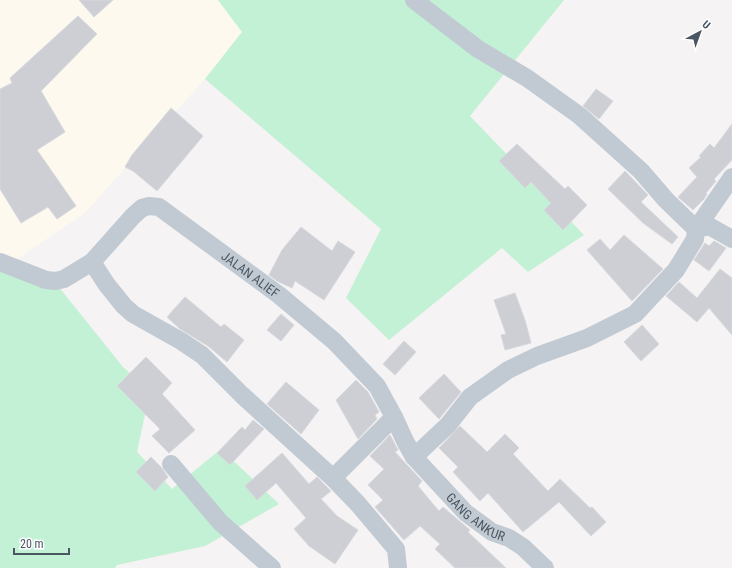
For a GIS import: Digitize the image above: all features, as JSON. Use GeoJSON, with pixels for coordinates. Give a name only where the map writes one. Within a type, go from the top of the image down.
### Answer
{"type":"FeatureCollection","features":[{"type":"Feature","properties":{"kind":"street"},"geometry":{"type":"LineString","coordinates":[[414,0],[478,49],[527,78],[580,116],[641,171],[666,200],[696,229]]}},
{"type":"Feature","properties":{"kind":"street"},"geometry":{"type":"LineString","coordinates":[[414,457],[448,424],[470,397],[508,370],[538,356],[587,338],[635,314],[676,270],[694,239],[696,229],[732,177]]}},
{"type":"Feature","properties":{"kind":"street","name":"JALAN ALIEF"},"geometry":{"type":"LineString","coordinates":[[0,262],[46,280],[55,281],[64,279],[92,262],[142,208],[149,206],[159,207],[279,295],[334,342],[377,386],[394,417],[404,441],[414,457]]}},
{"type":"Feature","properties":{"kind":"street"},"geometry":{"type":"LineString","coordinates":[[696,229],[709,226],[732,240]]}},
{"type":"Feature","properties":{"kind":"street"},"geometry":{"type":"LineString","coordinates":[[92,262],[124,306],[133,314],[181,341],[202,355],[242,395],[333,478],[358,504],[396,549],[398,568]]}},
{"type":"Feature","properties":{"kind":"street"},"geometry":{"type":"LineString","coordinates":[[333,478],[394,417]]}},
{"type":"Feature","properties":{"kind":"street","name":"GANG ANKUR"},"geometry":{"type":"LineString","coordinates":[[414,457],[466,513],[492,532],[509,538],[523,548],[545,568]]}},
{"type":"Feature","properties":{"kind":"street"},"geometry":{"type":"LineString","coordinates":[[171,464],[220,522],[272,568]]}},
{"type":"Feature","properties":{"kind":"shaded area"},"geometry":{"type":"Polygon","coordinates":[[[0,0],[218,0],[242,32],[205,79],[85,213],[10,264],[0,259],[0,0]]]}},
{"type":"Feature","properties":{"kind":"green space"},"geometry":{"type":"Polygon","coordinates":[[[218,0],[564,0],[470,116],[584,235],[528,272],[502,248],[389,340],[346,298],[381,229],[205,79],[242,32],[218,0]]]}},
{"type":"Feature","properties":{"kind":"green space"},"geometry":{"type":"Polygon","coordinates":[[[0,259],[58,286],[123,367],[150,391],[137,452],[172,489],[221,449],[279,504],[205,546],[117,565],[115,568],[0,568],[0,259]]]}},
{"type":"Feature","properties":{"kind":"building"},"geometry":{"type":"Polygon","coordinates":[[[79,0],[113,0],[94,17],[79,0]]]}},
{"type":"Feature","properties":{"kind":"building"},"geometry":{"type":"Polygon","coordinates":[[[78,16],[97,34],[41,91],[65,132],[37,150],[76,206],[57,219],[48,207],[21,223],[0,189],[0,89],[12,83],[10,78],[78,16]]]}},
{"type":"Feature","properties":{"kind":"building"},"geometry":{"type":"Polygon","coordinates":[[[596,89],[613,101],[599,119],[583,106],[596,89]]]}},
{"type":"Feature","properties":{"kind":"building"},"geometry":{"type":"Polygon","coordinates":[[[171,108],[203,136],[157,191],[133,171],[125,167],[132,155],[171,108]]]}},
{"type":"Feature","properties":{"kind":"building"},"geometry":{"type":"Polygon","coordinates":[[[732,124],[732,160],[714,179],[716,181],[706,193],[707,194],[704,199],[693,210],[678,197],[697,177],[689,168],[701,157],[699,156],[710,144],[714,148],[732,124]]]}},
{"type":"Feature","properties":{"kind":"building"},"geometry":{"type":"Polygon","coordinates":[[[517,144],[565,189],[568,186],[587,205],[563,230],[544,210],[551,203],[531,182],[525,188],[499,161],[517,144]]]}},
{"type":"Feature","properties":{"kind":"building"},"geometry":{"type":"Polygon","coordinates":[[[625,171],[648,195],[641,202],[678,237],[672,244],[643,223],[608,189],[625,171]]]}},
{"type":"Feature","properties":{"kind":"building"},"geometry":{"type":"Polygon","coordinates":[[[301,227],[332,251],[338,241],[355,252],[324,300],[295,281],[292,288],[277,281],[269,275],[282,250],[301,227]]]}},
{"type":"Feature","properties":{"kind":"building"},"geometry":{"type":"Polygon","coordinates":[[[624,235],[663,269],[632,301],[587,250],[600,239],[610,250],[624,235]]]}},
{"type":"Feature","properties":{"kind":"building"},"geometry":{"type":"Polygon","coordinates":[[[714,241],[726,248],[709,271],[694,260],[705,243],[709,246],[714,241]]]}},
{"type":"Feature","properties":{"kind":"building"},"geometry":{"type":"Polygon","coordinates":[[[720,269],[732,278],[732,335],[709,308],[697,322],[666,296],[679,282],[697,298],[720,269]]]}},
{"type":"Feature","properties":{"kind":"building"},"geometry":{"type":"Polygon","coordinates":[[[515,293],[525,320],[531,343],[505,350],[501,335],[506,334],[494,300],[515,293]]]}},
{"type":"Feature","properties":{"kind":"building"},"geometry":{"type":"Polygon","coordinates":[[[185,297],[221,327],[224,324],[244,340],[227,362],[208,346],[180,329],[167,317],[185,297]]]}},
{"type":"Feature","properties":{"kind":"building"},"geometry":{"type":"Polygon","coordinates":[[[281,314],[294,325],[281,341],[267,330],[281,314]]]}},
{"type":"Feature","properties":{"kind":"building"},"geometry":{"type":"Polygon","coordinates":[[[642,325],[659,344],[641,361],[624,342],[642,325]]]}},
{"type":"Feature","properties":{"kind":"building"},"geometry":{"type":"Polygon","coordinates":[[[404,341],[416,352],[395,375],[383,364],[404,341]]]}},
{"type":"Feature","properties":{"kind":"building"},"geometry":{"type":"Polygon","coordinates":[[[146,357],[172,383],[162,394],[195,430],[169,453],[152,436],[160,429],[117,386],[146,357]]]}},
{"type":"Feature","properties":{"kind":"building"},"geometry":{"type":"Polygon","coordinates":[[[444,374],[461,392],[439,419],[419,398],[444,374]]]}},
{"type":"Feature","properties":{"kind":"building"},"geometry":{"type":"Polygon","coordinates":[[[356,380],[368,392],[379,412],[375,415],[377,419],[358,439],[336,400],[356,380]]]}},
{"type":"Feature","properties":{"kind":"building"},"geometry":{"type":"Polygon","coordinates":[[[286,382],[319,410],[301,434],[267,404],[286,382]]]}},
{"type":"Feature","properties":{"kind":"building"},"geometry":{"type":"Polygon","coordinates":[[[253,420],[264,429],[230,465],[217,453],[242,427],[245,430],[253,420]]]}},
{"type":"Feature","properties":{"kind":"building"},"geometry":{"type":"Polygon","coordinates":[[[460,426],[487,452],[505,434],[519,448],[513,454],[548,491],[560,479],[590,508],[592,507],[606,522],[591,536],[559,502],[523,532],[488,493],[480,501],[453,472],[458,467],[439,448],[460,426]]]}},
{"type":"Feature","properties":{"kind":"building"},"geometry":{"type":"Polygon","coordinates":[[[390,435],[398,450],[395,452],[422,481],[418,486],[439,511],[443,507],[470,530],[468,532],[506,568],[455,568],[435,549],[440,544],[420,526],[404,540],[375,507],[383,500],[368,485],[384,469],[370,456],[390,435]]]}},
{"type":"Feature","properties":{"kind":"building"},"geometry":{"type":"Polygon","coordinates":[[[282,453],[309,484],[317,477],[331,491],[321,499],[337,516],[358,530],[335,564],[309,546],[294,529],[306,518],[276,483],[257,500],[245,486],[282,453]]]}},
{"type":"Feature","properties":{"kind":"building"},"geometry":{"type":"Polygon","coordinates":[[[151,457],[168,477],[155,491],[136,472],[151,457]]]}}]}
